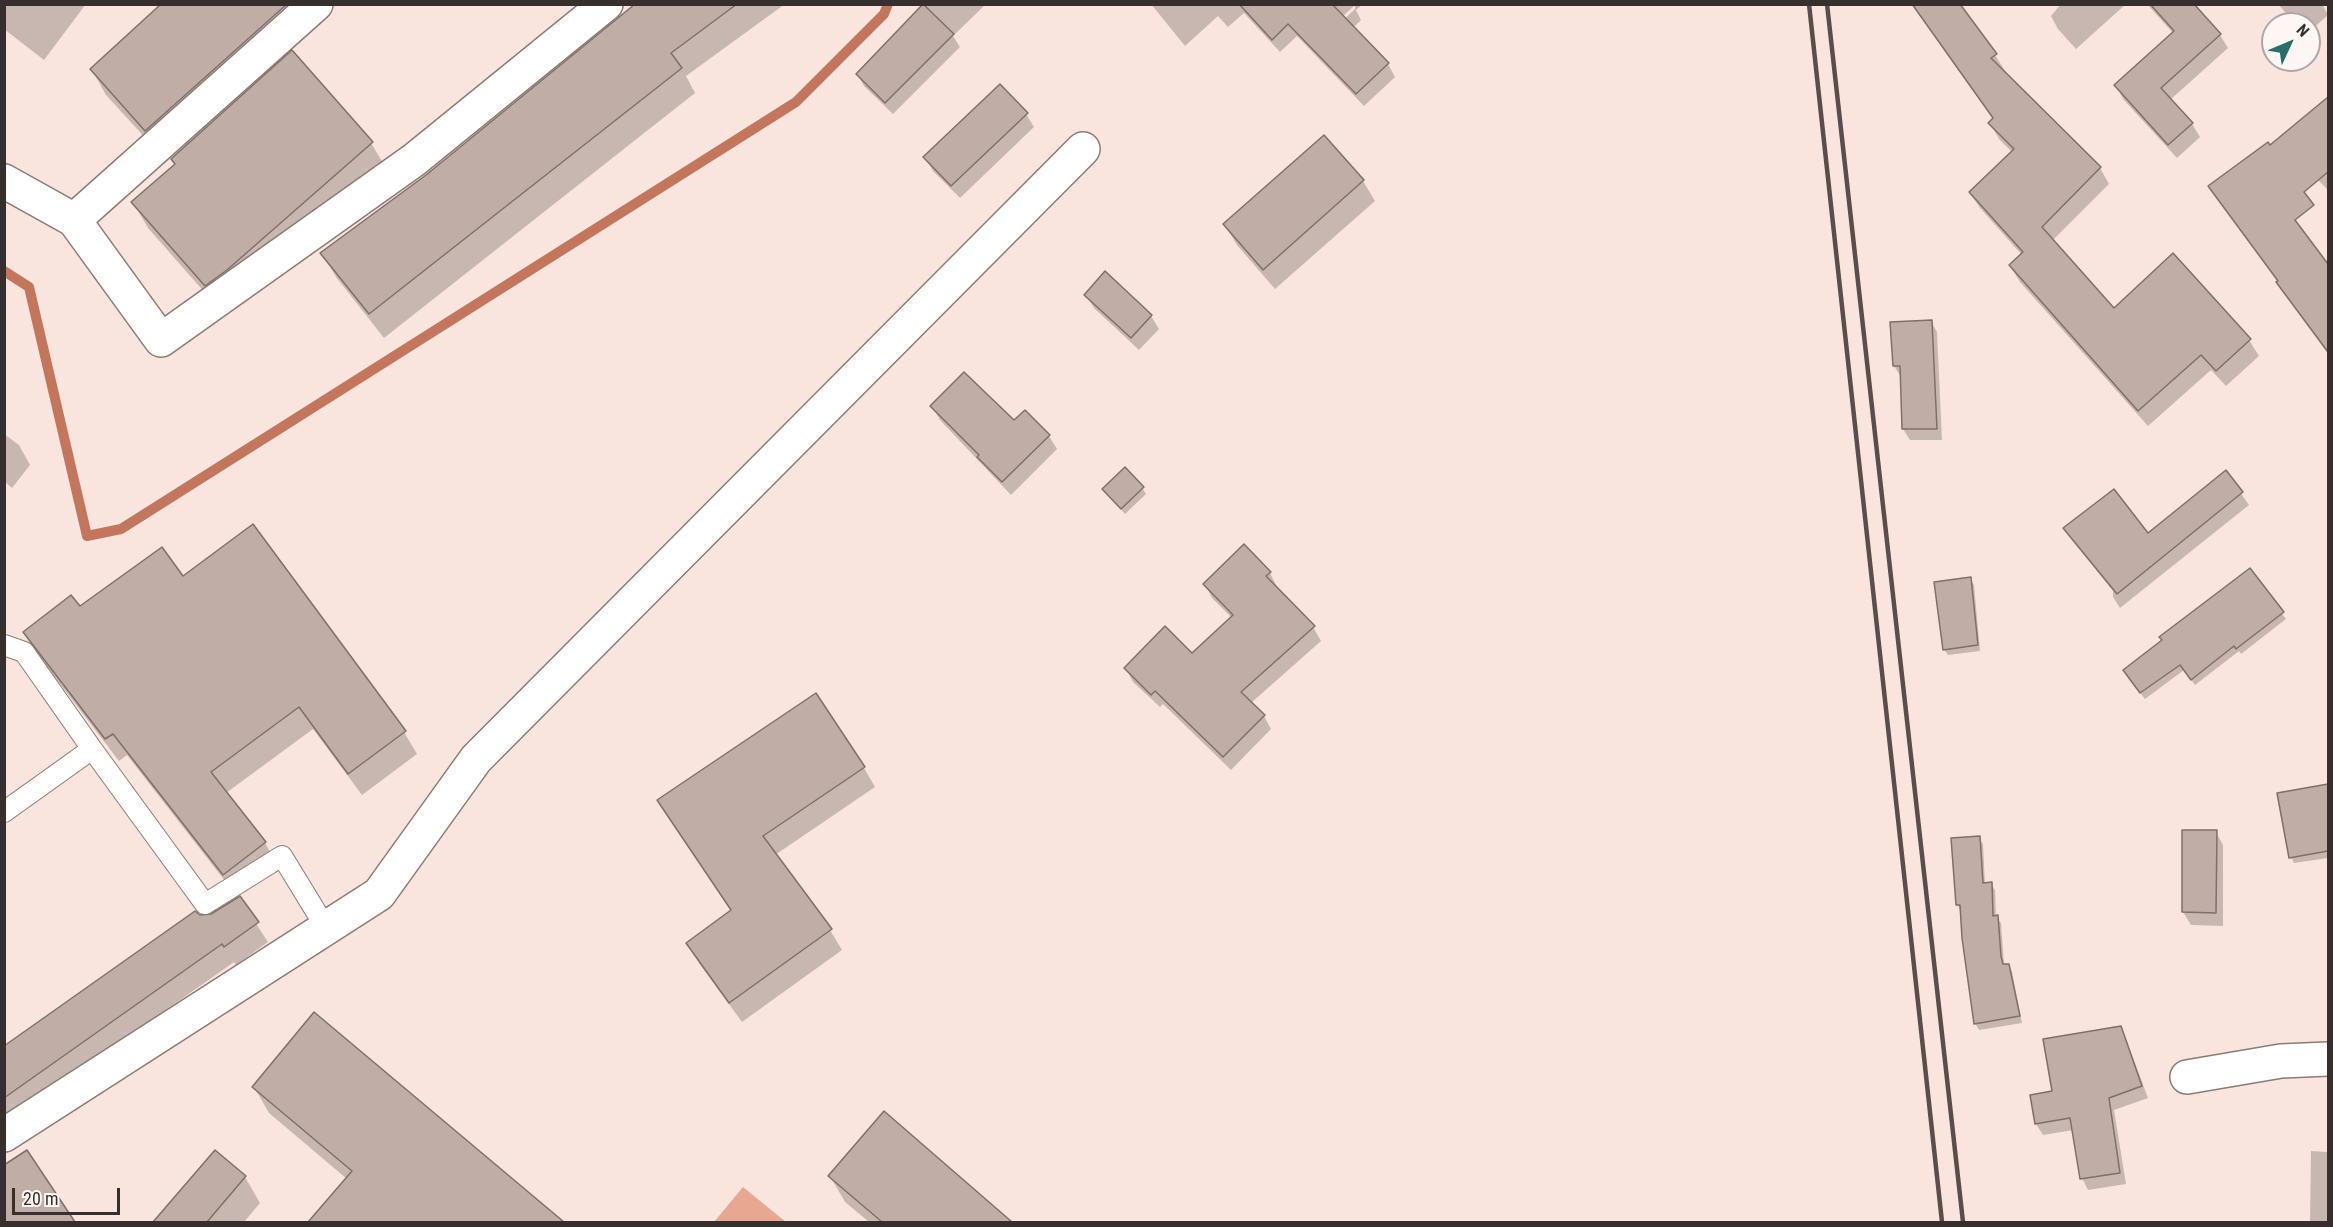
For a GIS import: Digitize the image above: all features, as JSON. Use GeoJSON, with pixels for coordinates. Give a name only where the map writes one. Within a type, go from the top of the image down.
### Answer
{"type":"FeatureCollection","features":[{"type":"Feature","properties":{"kind":"street"},"geometry":{"type":"LineString","coordinates":[[74,220],[316,4]]}},
{"type":"Feature","properties":{"kind":"street"},"geometry":{"type":"LineString","coordinates":[[4,181],[74,220],[161,340],[414,160],[606,4]]}},
{"type":"Feature","properties":{"kind":"street"},"geometry":{"type":"LineString","coordinates":[[4,1135],[379,894],[476,759],[1083,149]]}},
{"type":"Feature","properties":{"kind":"street"},"geometry":{"type":"LineString","coordinates":[[2187,1077],[2281,1061],[2328,1059]]}},
{"type":"Feature","properties":{"kind":"lane"},"geometry":{"type":"LineString","coordinates":[[4,645],[24,652],[205,904],[282,856],[326,928]]}},
{"type":"Feature","properties":{"kind":"lane"},"geometry":{"type":"LineString","coordinates":[[4,812],[92,749]]}},
{"type":"Feature","properties":{"kind":"shaded area"},"geometry":{"type":"Polygon","coordinates":[[[743,1187],[786,1222],[714,1222],[743,1187]]]}},
{"type":"Feature","properties":{"kind":"building"},"geometry":{"type":"Polygon","coordinates":[[[161,4],[287,4],[145,131],[90,69],[161,4]]]}},
{"type":"Feature","properties":{"kind":"building"},"geometry":{"type":"Polygon","coordinates":[[[635,4],[737,4],[671,53],[682,68],[369,314],[320,253],[426,175],[635,4]]]}},
{"type":"Feature","properties":{"kind":"building"},"geometry":{"type":"Polygon","coordinates":[[[923,4],[954,34],[885,103],[856,74],[923,4]]]}},
{"type":"Feature","properties":{"kind":"building"},"geometry":{"type":"Polygon","coordinates":[[[1239,4],[1332,4],[1389,63],[1356,94],[1288,24],[1272,40],[1239,4]]]}},
{"type":"Feature","properties":{"kind":"building"},"geometry":{"type":"Polygon","coordinates":[[[1912,4],[1960,4],[1997,54],[1991,58],[2101,167],[2042,227],[2114,308],[2173,253],[2251,339],[2216,371],[2201,355],[2138,411],[2009,265],[2023,252],[1969,192],[2014,149],[1988,123],[1993,118],[1912,4]]]}},
{"type":"Feature","properties":{"kind":"building"},"geometry":{"type":"Polygon","coordinates":[[[2150,4],[2194,4],[2221,34],[2161,88],[2193,123],[2168,145],[2114,85],[2174,31],[2150,4]]]}},
{"type":"Feature","properties":{"kind":"building"},"geometry":{"type":"Polygon","coordinates":[[[292,50],[373,142],[227,270],[205,286],[131,202],[175,164],[171,159],[292,50]]]}},
{"type":"Feature","properties":{"kind":"building"},"geometry":{"type":"Polygon","coordinates":[[[1000,84],[1028,113],[951,186],[923,157],[1000,84]]]}},
{"type":"Feature","properties":{"kind":"building"},"geometry":{"type":"Polygon","coordinates":[[[2328,97],[2328,172],[2304,192],[2314,205],[2295,220],[2328,264],[2328,352],[2208,186],[2268,142],[2270,145],[2328,97]]]}},
{"type":"Feature","properties":{"kind":"building"},"geometry":{"type":"Polygon","coordinates":[[[1324,135],[1364,180],[1263,270],[1223,224],[1324,135]]]}},
{"type":"Feature","properties":{"kind":"building"},"geometry":{"type":"Polygon","coordinates":[[[1105,271],[1152,315],[1131,338],[1084,295],[1105,271]]]}},
{"type":"Feature","properties":{"kind":"building"},"geometry":{"type":"Polygon","coordinates":[[[1932,320],[1937,429],[1902,429],[1900,366],[1893,366],[1890,322],[1932,320]]]}},
{"type":"Feature","properties":{"kind":"building"},"geometry":{"type":"Polygon","coordinates":[[[964,372],[1014,420],[1025,410],[1050,435],[1002,482],[977,457],[979,455],[930,406],[964,372]]]}},
{"type":"Feature","properties":{"kind":"building"},"geometry":{"type":"Polygon","coordinates":[[[1125,467],[1144,487],[1121,509],[1102,489],[1125,467]]]}},
{"type":"Feature","properties":{"kind":"building"},"geometry":{"type":"Polygon","coordinates":[[[2226,470],[2243,492],[2117,594],[2063,528],[2114,489],[2148,533],[2226,470]]]}},
{"type":"Feature","properties":{"kind":"building"},"geometry":{"type":"Polygon","coordinates":[[[253,524],[406,731],[348,774],[299,707],[211,772],[266,842],[223,875],[113,734],[105,739],[23,632],[71,595],[80,606],[162,547],[183,576],[253,524]]]}},
{"type":"Feature","properties":{"kind":"building"},"geometry":{"type":"Polygon","coordinates":[[[1244,544],[1271,572],[1266,576],[1315,626],[1241,692],[1265,715],[1223,757],[1155,691],[1151,695],[1124,668],[1165,626],[1192,653],[1233,615],[1203,584],[1244,544]]]}},
{"type":"Feature","properties":{"kind":"building"},"geometry":{"type":"Polygon","coordinates":[[[2250,568],[2284,612],[2236,649],[2234,646],[2191,680],[2180,665],[2140,693],[2123,670],[2162,640],[2159,637],[2250,568]]]}},
{"type":"Feature","properties":{"kind":"building"},"geometry":{"type":"Polygon","coordinates":[[[1971,577],[1978,645],[1943,650],[1934,582],[1971,577]]]}},
{"type":"Feature","properties":{"kind":"building"},"geometry":{"type":"Polygon","coordinates":[[[816,693],[865,767],[763,836],[832,929],[729,1003],[686,943],[731,910],[657,800],[816,693]]]}},
{"type":"Feature","properties":{"kind":"building"},"geometry":{"type":"Polygon","coordinates":[[[2328,784],[2328,851],[2289,858],[2277,793],[2328,784]]]}},
{"type":"Feature","properties":{"kind":"building"},"geometry":{"type":"Polygon","coordinates":[[[2182,830],[2217,830],[2216,913],[2182,912],[2182,830]]]}},
{"type":"Feature","properties":{"kind":"building"},"geometry":{"type":"Polygon","coordinates":[[[1980,836],[1983,883],[1992,882],[1993,916],[1998,915],[2001,956],[2003,964],[2009,964],[2020,1016],[1974,1024],[1962,938],[1960,905],[1956,905],[1951,838],[1980,836]]]}},
{"type":"Feature","properties":{"kind":"building"},"geometry":{"type":"Polygon","coordinates":[[[240,896],[259,922],[224,947],[222,944],[4,1098],[4,1046],[195,911],[200,915],[211,914],[240,896]]]}},
{"type":"Feature","properties":{"kind":"building"},"geometry":{"type":"Polygon","coordinates":[[[314,1012],[564,1222],[308,1222],[352,1171],[252,1087],[314,1012]]]}},
{"type":"Feature","properties":{"kind":"building"},"geometry":{"type":"Polygon","coordinates":[[[2121,1026],[2142,1086],[2109,1098],[2120,1173],[2080,1179],[2070,1118],[2035,1124],[2030,1095],[2052,1091],[2043,1039],[2121,1026]]]}},
{"type":"Feature","properties":{"kind":"building"},"geometry":{"type":"Polygon","coordinates":[[[884,1111],[1012,1222],[882,1222],[828,1176],[884,1111]]]}},
{"type":"Feature","properties":{"kind":"building"},"geometry":{"type":"Polygon","coordinates":[[[27,1150],[75,1222],[4,1222],[4,1165],[27,1150]]]}},
{"type":"Feature","properties":{"kind":"building"},"geometry":{"type":"Polygon","coordinates":[[[215,1150],[246,1176],[207,1222],[153,1222],[215,1150]]]}},
{"type":"Feature","properties":{"kind":"waterway"},"geometry":{"type":"LineString","coordinates":[[4,271],[29,287],[87,536],[121,529],[796,102],[884,14],[888,4]]}},
{"type":"Feature","properties":{"kind":"railway"},"geometry":{"type":"LineString","coordinates":[[1809,4],[1942,1222]]}},
{"type":"Feature","properties":{"kind":"railway"},"geometry":{"type":"LineString","coordinates":[[1827,4],[1963,1222]]}}]}
